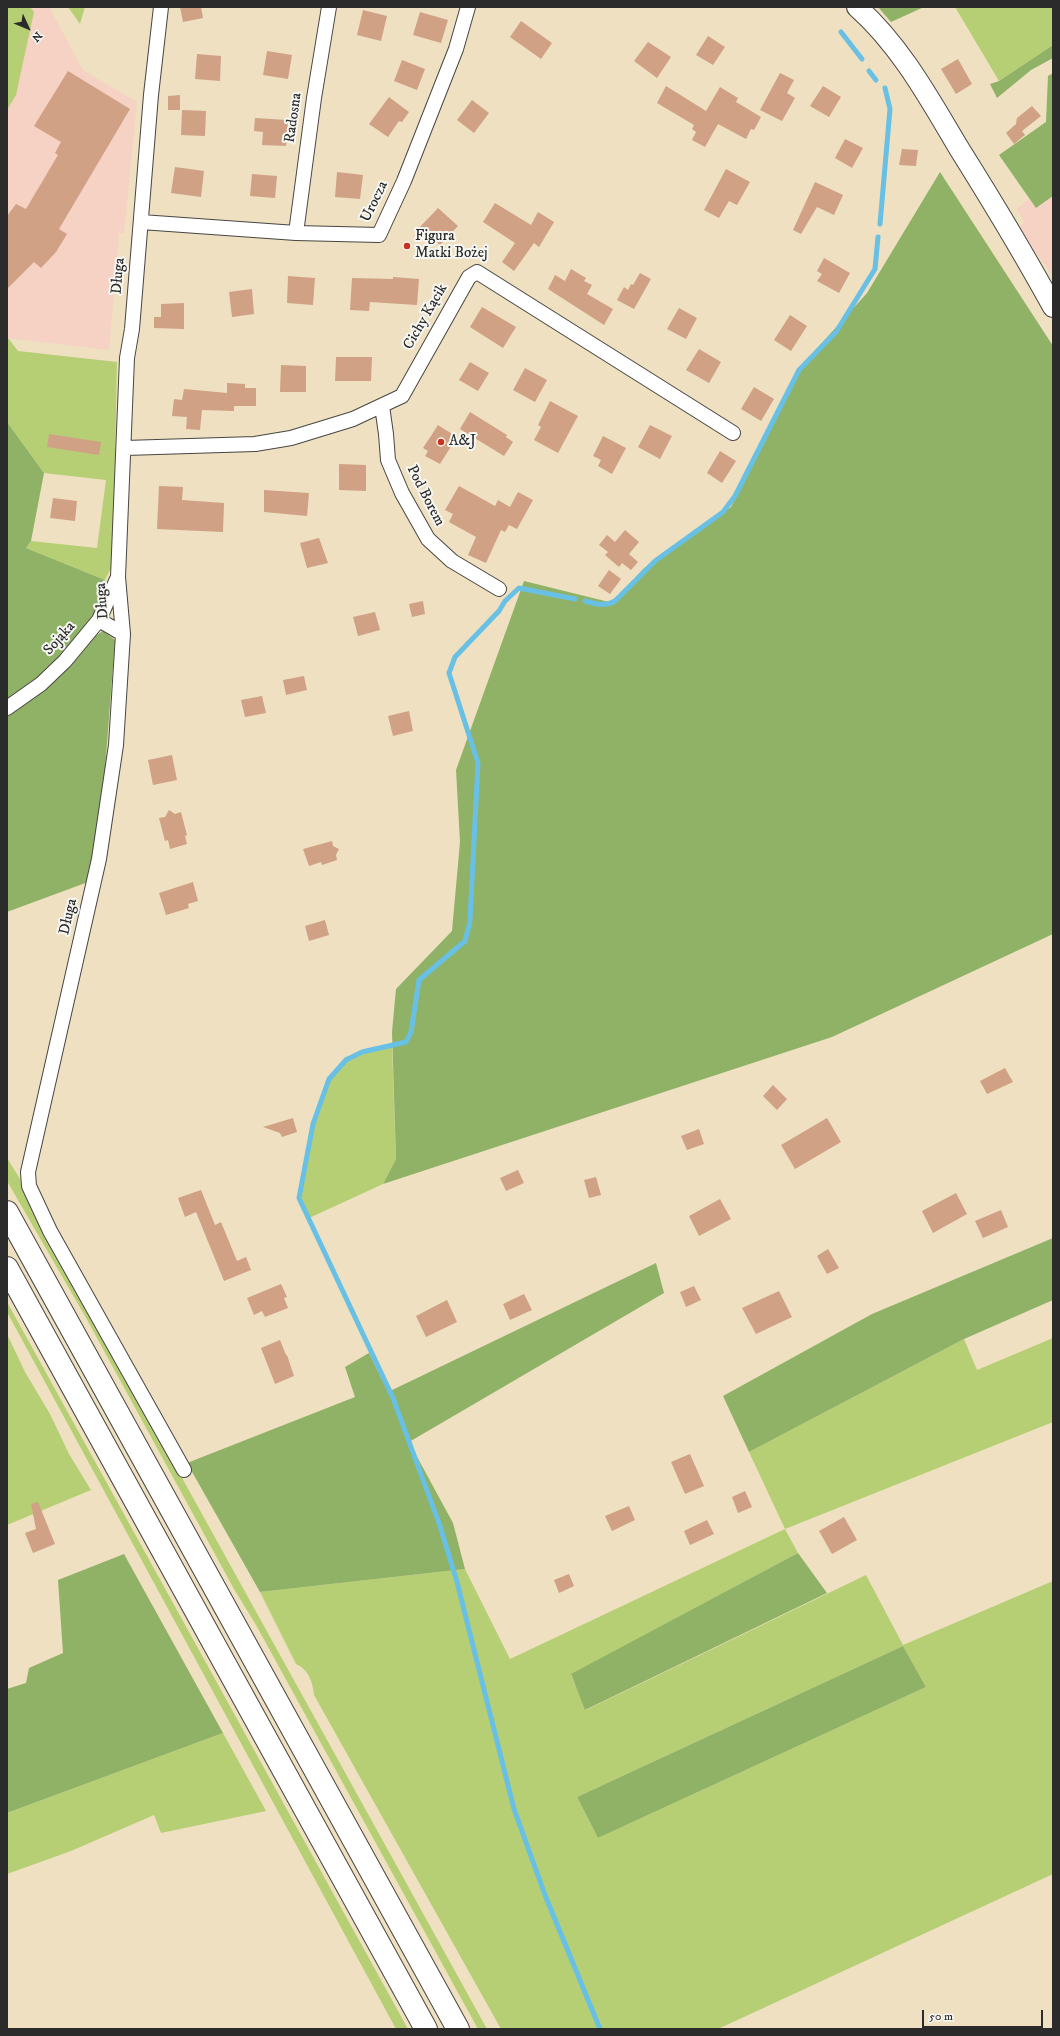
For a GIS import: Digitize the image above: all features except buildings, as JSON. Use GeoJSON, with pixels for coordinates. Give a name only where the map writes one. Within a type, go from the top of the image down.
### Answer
{"type":"FeatureCollection","features":[{"type":"Feature","properties":{"kind":"highway"},"geometry":{"type":"LineString","coordinates":[[7,1212],[458,2029]]}},
{"type":"Feature","properties":{"kind":"highway"},"geometry":{"type":"LineString","coordinates":[[7,1268],[426,2029]]}},
{"type":"Feature","properties":{"kind":"main road"},"geometry":{"type":"LineString","coordinates":[[857,7],[872,21],[910,69],[963,154],[1053,307]]}},
{"type":"Feature","properties":{"kind":"street","name":"Długa"},"geometry":{"type":"LineString","coordinates":[[161,7],[151,95],[132,329],[127,358],[125,448],[118,577],[123,634],[116,745],[99,859],[28,1172],[29,1186],[50,1231],[184,1470]]}},
{"type":"Feature","properties":{"kind":"street","name":"Radosna"},"geometry":{"type":"LineString","coordinates":[[296,233],[314,98],[329,7]]}},
{"type":"Feature","properties":{"kind":"street","name":"Urocza"},"geometry":{"type":"LineString","coordinates":[[141,222],[296,233],[379,235],[404,181],[456,49],[468,7]]}},
{"type":"Feature","properties":{"kind":"street","name":"Cichy Kącik"},"geometry":{"type":"LineString","coordinates":[[125,448],[255,444],[291,438],[353,418],[382,406],[402,396],[469,277],[477,272],[733,433]]}},
{"type":"Feature","properties":{"kind":"street","name":"Pod Borem"},"geometry":{"type":"LineString","coordinates":[[382,406],[388,460],[402,493],[428,540],[452,561],[499,589]]}},
{"type":"Feature","properties":{"kind":"street","name":"Sojąka"},"geometry":{"type":"LineString","coordinates":[[7,708],[40,684],[65,661],[99,620],[118,577]]}},
{"type":"Feature","properties":{"kind":"street"},"geometry":{"type":"LineString","coordinates":[[99,620],[123,634]]}},
{"type":"Feature","properties":{"kind":"shaded area"},"geometry":{"type":"Polygon","coordinates":[[[7,7],[49,7],[83,70],[137,102],[124,233],[119,233],[109,350],[7,338],[7,7]]]}},
{"type":"Feature","properties":{"kind":"shaded area"},"geometry":{"type":"Polygon","coordinates":[[[1053,196],[1053,276],[1018,228],[1024,222],[1017,209],[1029,199],[1037,208],[1053,196]]]}},
{"type":"Feature","properties":{"kind":"green space"},"geometry":{"type":"Polygon","coordinates":[[[7,7],[30,7],[34,12],[16,95],[7,110],[7,7]]]}},
{"type":"Feature","properties":{"kind":"green space"},"geometry":{"type":"Polygon","coordinates":[[[68,7],[85,7],[80,24],[68,7]]]}},
{"type":"Feature","properties":{"kind":"green space"},"geometry":{"type":"Polygon","coordinates":[[[878,7],[924,7],[891,22],[878,7]]]}},
{"type":"Feature","properties":{"kind":"green space"},"geometry":{"type":"Polygon","coordinates":[[[955,7],[1053,7],[1053,45],[999,81],[955,7]]]}},
{"type":"Feature","properties":{"kind":"green space"},"geometry":{"type":"Polygon","coordinates":[[[1053,45],[1053,58],[1031,70],[997,98],[990,84],[999,81],[1053,45]]]}},
{"type":"Feature","properties":{"kind":"green space"},"geometry":{"type":"Polygon","coordinates":[[[1053,73],[1053,196],[1036,208],[999,155],[1046,122],[1048,76],[1053,73]]]}},
{"type":"Feature","properties":{"kind":"green space"},"geometry":{"type":"Polygon","coordinates":[[[940,172],[1053,346],[1053,934],[832,1037],[383,1184],[396,1159],[392,1032],[396,989],[452,931],[460,842],[456,770],[524,581],[613,603],[643,569],[731,507],[801,366],[867,293],[940,172]]]}},
{"type":"Feature","properties":{"kind":"green space"},"geometry":{"type":"Polygon","coordinates":[[[7,338],[18,351],[117,362],[113,564],[105,580],[26,548],[31,541],[97,548],[106,480],[44,473],[7,422],[7,338]]]}},
{"type":"Feature","properties":{"kind":"green space"},"geometry":{"type":"Polygon","coordinates":[[[7,422],[44,473],[31,541],[26,548],[105,580],[97,610],[85,630],[54,664],[7,701],[7,422]]]}},
{"type":"Feature","properties":{"kind":"green space"},"geometry":{"type":"Polygon","coordinates":[[[103,631],[115,640],[103,795],[88,882],[7,912],[7,715],[60,675],[95,636],[103,631]]]}},
{"type":"Feature","properties":{"kind":"green space"},"geometry":{"type":"Polygon","coordinates":[[[392,1046],[396,1159],[383,1184],[307,1219],[297,1199],[324,1088],[345,1057],[392,1046]]]}},
{"type":"Feature","properties":{"kind":"green space"},"geometry":{"type":"Polygon","coordinates":[[[7,1158],[20,1179],[31,1205],[487,2029],[478,2029],[256,1625],[234,1589],[85,1316],[7,1181],[7,1158]]]}},
{"type":"Feature","properties":{"kind":"green space"},"geometry":{"type":"Polygon","coordinates":[[[1053,1238],[1053,1300],[964,1339],[749,1452],[723,1396],[872,1314],[1053,1238]]]}},
{"type":"Feature","properties":{"kind":"green space"},"geometry":{"type":"Polygon","coordinates":[[[656,1263],[664,1293],[409,1442],[453,1523],[465,1569],[260,1592],[187,1463],[355,1397],[345,1367],[369,1353],[388,1392],[656,1263]]]}},
{"type":"Feature","properties":{"kind":"green space"},"geometry":{"type":"Polygon","coordinates":[[[7,1302],[408,2029],[396,2029],[7,1312],[7,1302]]]}},
{"type":"Feature","properties":{"kind":"green space"},"geometry":{"type":"Polygon","coordinates":[[[7,1334],[25,1372],[50,1414],[69,1454],[91,1490],[7,1525],[7,1334]]]}},
{"type":"Feature","properties":{"kind":"green space"},"geometry":{"type":"Polygon","coordinates":[[[1053,1338],[1053,1422],[785,1529],[749,1452],[964,1339],[977,1370],[1053,1338]]]}},
{"type":"Feature","properties":{"kind":"green space"},"geometry":{"type":"Polygon","coordinates":[[[785,1529],[798,1553],[571,1675],[586,1710],[866,1575],[903,1645],[1053,1581],[1053,1874],[718,2029],[501,2029],[314,1695],[309,1676],[304,1669],[296,1664],[260,1592],[465,1569],[510,1659],[785,1529]],[[903,1646],[577,1797],[598,1838],[926,1687],[903,1646]]]}},
{"type":"Feature","properties":{"kind":"green space"},"geometry":{"type":"Polygon","coordinates":[[[798,1553],[827,1593],[585,1710],[571,1674],[798,1553]]]}},
{"type":"Feature","properties":{"kind":"green space"},"geometry":{"type":"Polygon","coordinates":[[[124,1554],[223,1733],[7,1813],[7,1689],[26,1683],[29,1668],[63,1653],[58,1580],[124,1554]]]}},
{"type":"Feature","properties":{"kind":"green space"},"geometry":{"type":"Polygon","coordinates":[[[903,1646],[926,1687],[598,1838],[577,1797],[903,1646]]]}},
{"type":"Feature","properties":{"kind":"green space"},"geometry":{"type":"Polygon","coordinates":[[[223,1733],[266,1811],[161,1833],[154,1815],[71,1851],[7,1874],[7,1813],[223,1733]]]}},
{"type":"Feature","properties":{"kind":"waterway"},"geometry":{"type":"LineString","coordinates":[[841,32],[862,59]]}},
{"type":"Feature","properties":{"kind":"waterway"},"geometry":{"type":"LineString","coordinates":[[869,71],[876,80]]}},
{"type":"Feature","properties":{"kind":"waterway"},"geometry":{"type":"LineString","coordinates":[[880,224],[890,109],[885,88]]}},
{"type":"Feature","properties":{"kind":"waterway"},"geometry":{"type":"LineString","coordinates":[[585,601],[597,604],[608,604],[615,601],[655,561],[723,512],[735,496],[799,370],[836,332],[875,269],[878,237]]}},
{"type":"Feature","properties":{"kind":"waterway"},"geometry":{"type":"LineString","coordinates":[[470,919],[478,763],[449,673],[455,657],[499,611],[505,601],[519,588],[575,599]]}},
{"type":"Feature","properties":{"kind":"waterway"},"geometry":{"type":"LineString","coordinates":[[470,922],[465,941],[419,980],[411,1032],[406,1042],[362,1052],[346,1060],[329,1079],[313,1124],[299,1198],[393,1398],[440,1526],[457,1582],[514,1809],[545,1895],[600,2029]]}},
{"type":"Feature","properties":{"kind":"place","name":"Figura Matki Bożej"},"geometry":{"type":"Point","coordinates":[407,246]}},
{"type":"Feature","properties":{"kind":"place","name":"A&J"},"geometry":{"type":"Point","coordinates":[441,442]}}]}
